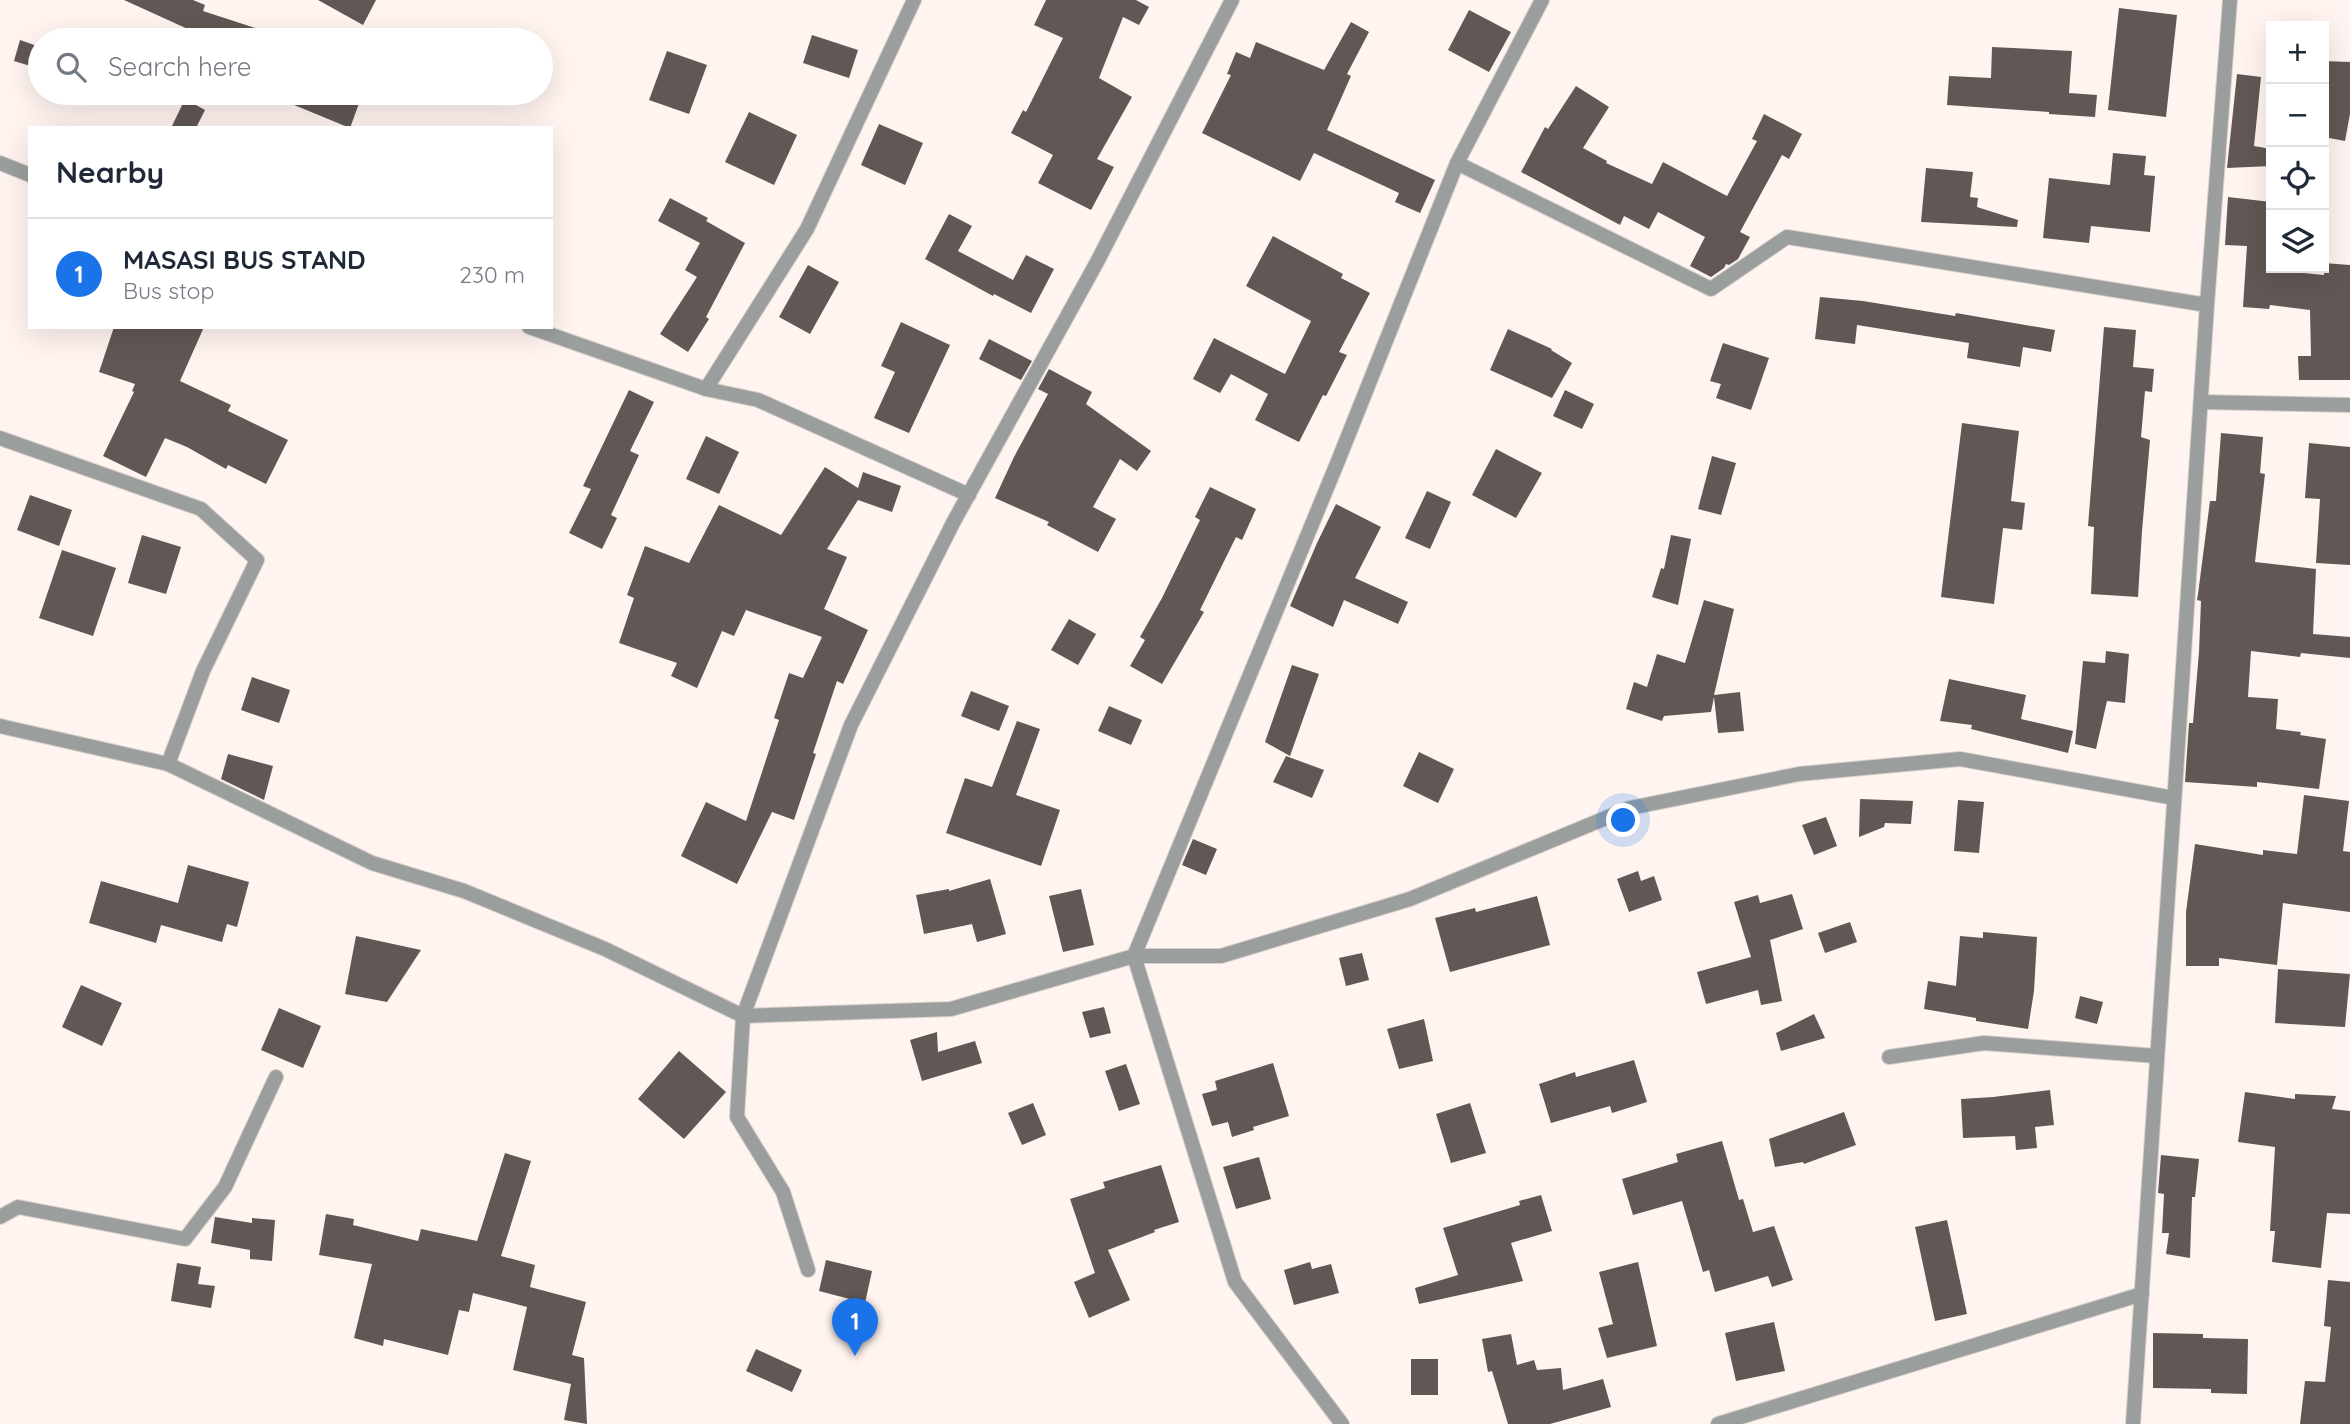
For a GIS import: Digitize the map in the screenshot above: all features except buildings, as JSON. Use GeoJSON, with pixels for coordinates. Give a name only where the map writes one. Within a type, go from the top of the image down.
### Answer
{"type":"FeatureCollection","features":[{"type":"Feature","properties":{"kind":"street"},"geometry":{"type":"LineString","coordinates":[[706,389],[807,229],[914,0]]}},
{"type":"Feature","properties":{"kind":"street"},"geometry":{"type":"LineString","coordinates":[[808,1270],[783,1192],[737,1117],[743,1016],[851,725],[969,495],[1097,262],[1232,0]]}},
{"type":"Feature","properties":{"kind":"street"},"geometry":{"type":"LineString","coordinates":[[1342,1424],[1235,1282],[1134,956],[1333,474],[1457,163],[1542,0]]}},
{"type":"Feature","properties":{"kind":"street"},"geometry":{"type":"LineString","coordinates":[[2133,1424],[2207,305],[2230,0]]}},
{"type":"Feature","properties":{"kind":"street"},"geometry":{"type":"LineString","coordinates":[[0,163],[28,175]]}},
{"type":"Feature","properties":{"kind":"street"},"geometry":{"type":"LineString","coordinates":[[1457,163],[1711,289],[1787,237],[2207,305]]}},
{"type":"Feature","properties":{"kind":"street"},"geometry":{"type":"LineString","coordinates":[[535,329],[706,389],[758,400],[969,495]]}},
{"type":"Feature","properties":{"kind":"street"},"geometry":{"type":"LineString","coordinates":[[2201,402],[2350,405]]}},
{"type":"Feature","properties":{"kind":"street"},"geometry":{"type":"LineString","coordinates":[[0,438],[201,509],[257,560],[203,671],[168,764]]}},
{"type":"Feature","properties":{"kind":"street"},"geometry":{"type":"LineString","coordinates":[[0,726],[168,764],[372,863],[477,896],[605,949],[743,1016],[951,1009],[1134,956],[1221,956],[1410,899],[1630,808],[1799,774],[1960,759],[2175,799]]}},
{"type":"Feature","properties":{"kind":"street"},"geometry":{"type":"LineString","coordinates":[[1889,1057],[1984,1043],[2157,1056]]}},
{"type":"Feature","properties":{"kind":"street"},"geometry":{"type":"LineString","coordinates":[[0,1217],[18,1208],[185,1239],[225,1187],[276,1077]]}},
{"type":"Feature","properties":{"kind":"street"},"geometry":{"type":"LineString","coordinates":[[1718,1424],[2142,1294]]}},
{"type":"Feature","properties":{"kind":"place","name":"MASASI BUS STAND"},"geometry":{"type":"Point","coordinates":[855,1356]}}]}
